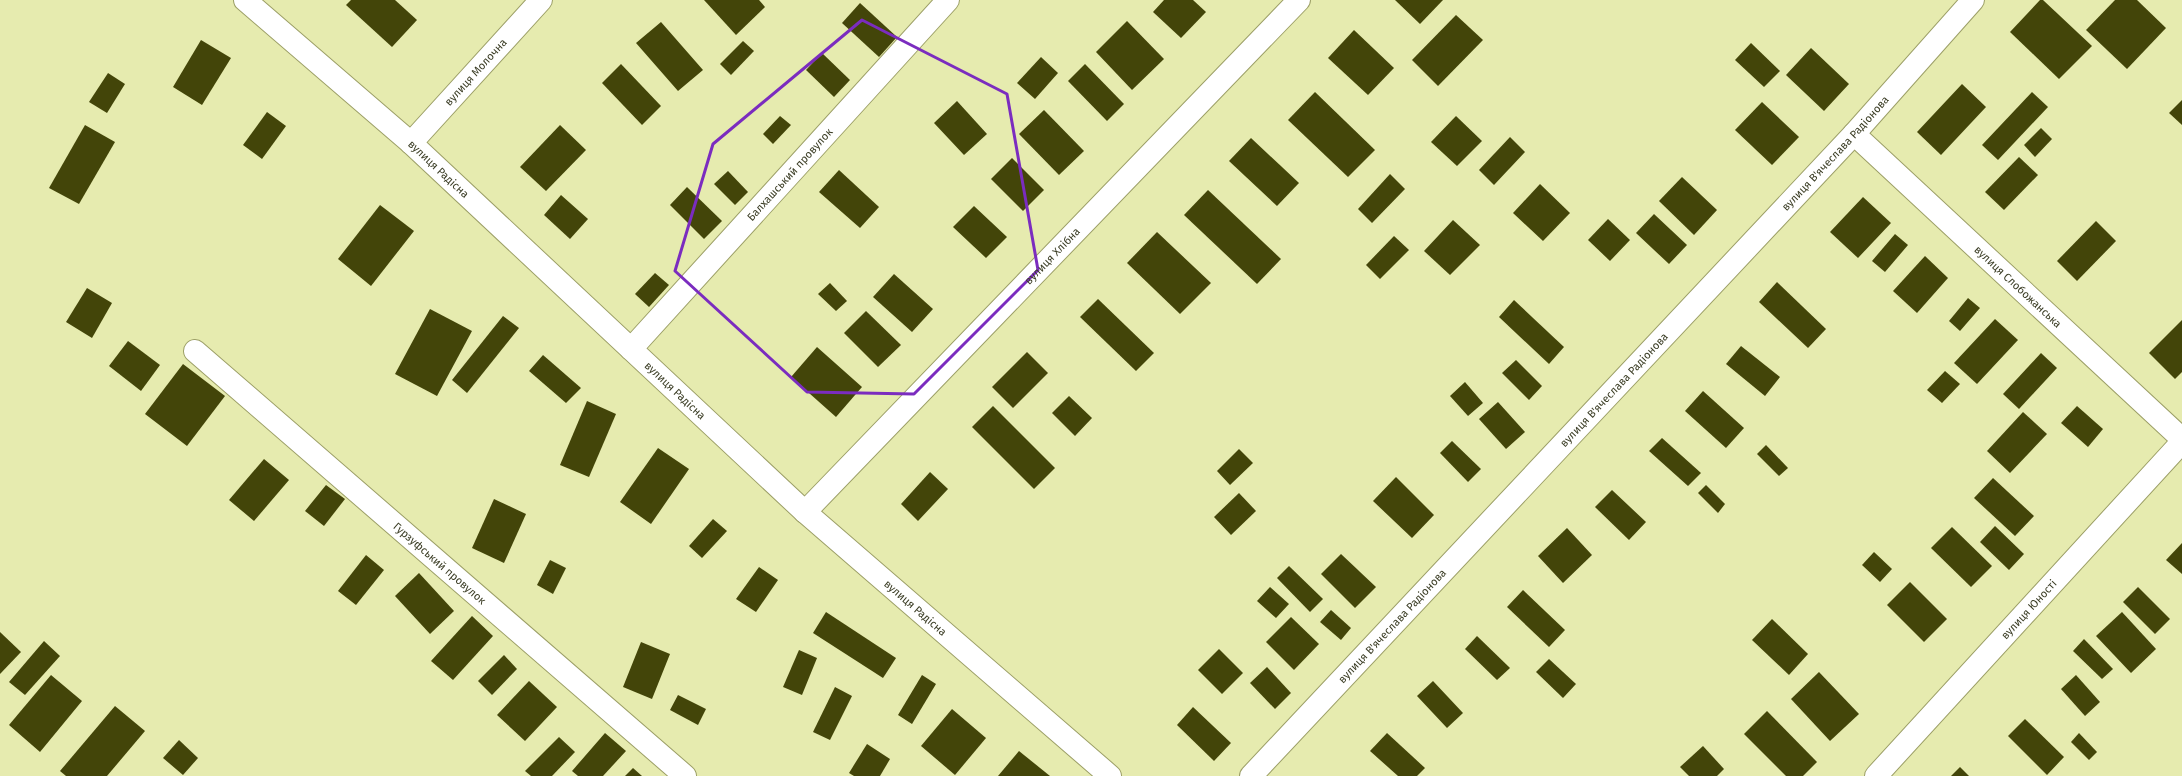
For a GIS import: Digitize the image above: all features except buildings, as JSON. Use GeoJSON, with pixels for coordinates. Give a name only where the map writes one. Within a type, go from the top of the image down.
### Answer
{"type":"FeatureCollection","features":[{"type":"Feature","properties":{"kind":"street","name":"вулиця Радісна"},"geometry":{"type":"LineString","coordinates":[[245,0],[411,143],[805,512],[1110,776]]}},
{"type":"Feature","properties":{"kind":"street","name":"вулиця Молочна"},"geometry":{"type":"LineString","coordinates":[[411,143],[541,0]]}},
{"type":"Feature","properties":{"kind":"street","name":"Балхашський провулок"},"geometry":{"type":"LineString","coordinates":[[631,349],[948,0]]}},
{"type":"Feature","properties":{"kind":"street","name":"вулиця Хлібна"},"geometry":{"type":"LineString","coordinates":[[805,512],[1299,0]]}},
{"type":"Feature","properties":{"kind":"street","name":"вулиця В'ячеслава Радіонова"},"geometry":{"type":"LineString","coordinates":[[1251,776],[1854,134],[1973,0]]}},
{"type":"Feature","properties":{"kind":"street","name":"вулиця Слобожанська"},"geometry":{"type":"LineString","coordinates":[[1854,134],[2182,441]]}},
{"type":"Feature","properties":{"kind":"street","name":"Гурзуфський провулок"},"geometry":{"type":"LineString","coordinates":[[195,351],[685,776]]}},
{"type":"Feature","properties":{"kind":"street","name":"вулиця Юності"},"geometry":{"type":"LineString","coordinates":[[1876,776],[2182,441]]}},
{"type":"Feature","properties":{"kind":"highlighted area"},"geometry":{"type":"Polygon","coordinates":[[[862,20],[1007,94],[1038,270],[914,394],[807,392],[675,271],[713,144],[862,20]]]}}]}
